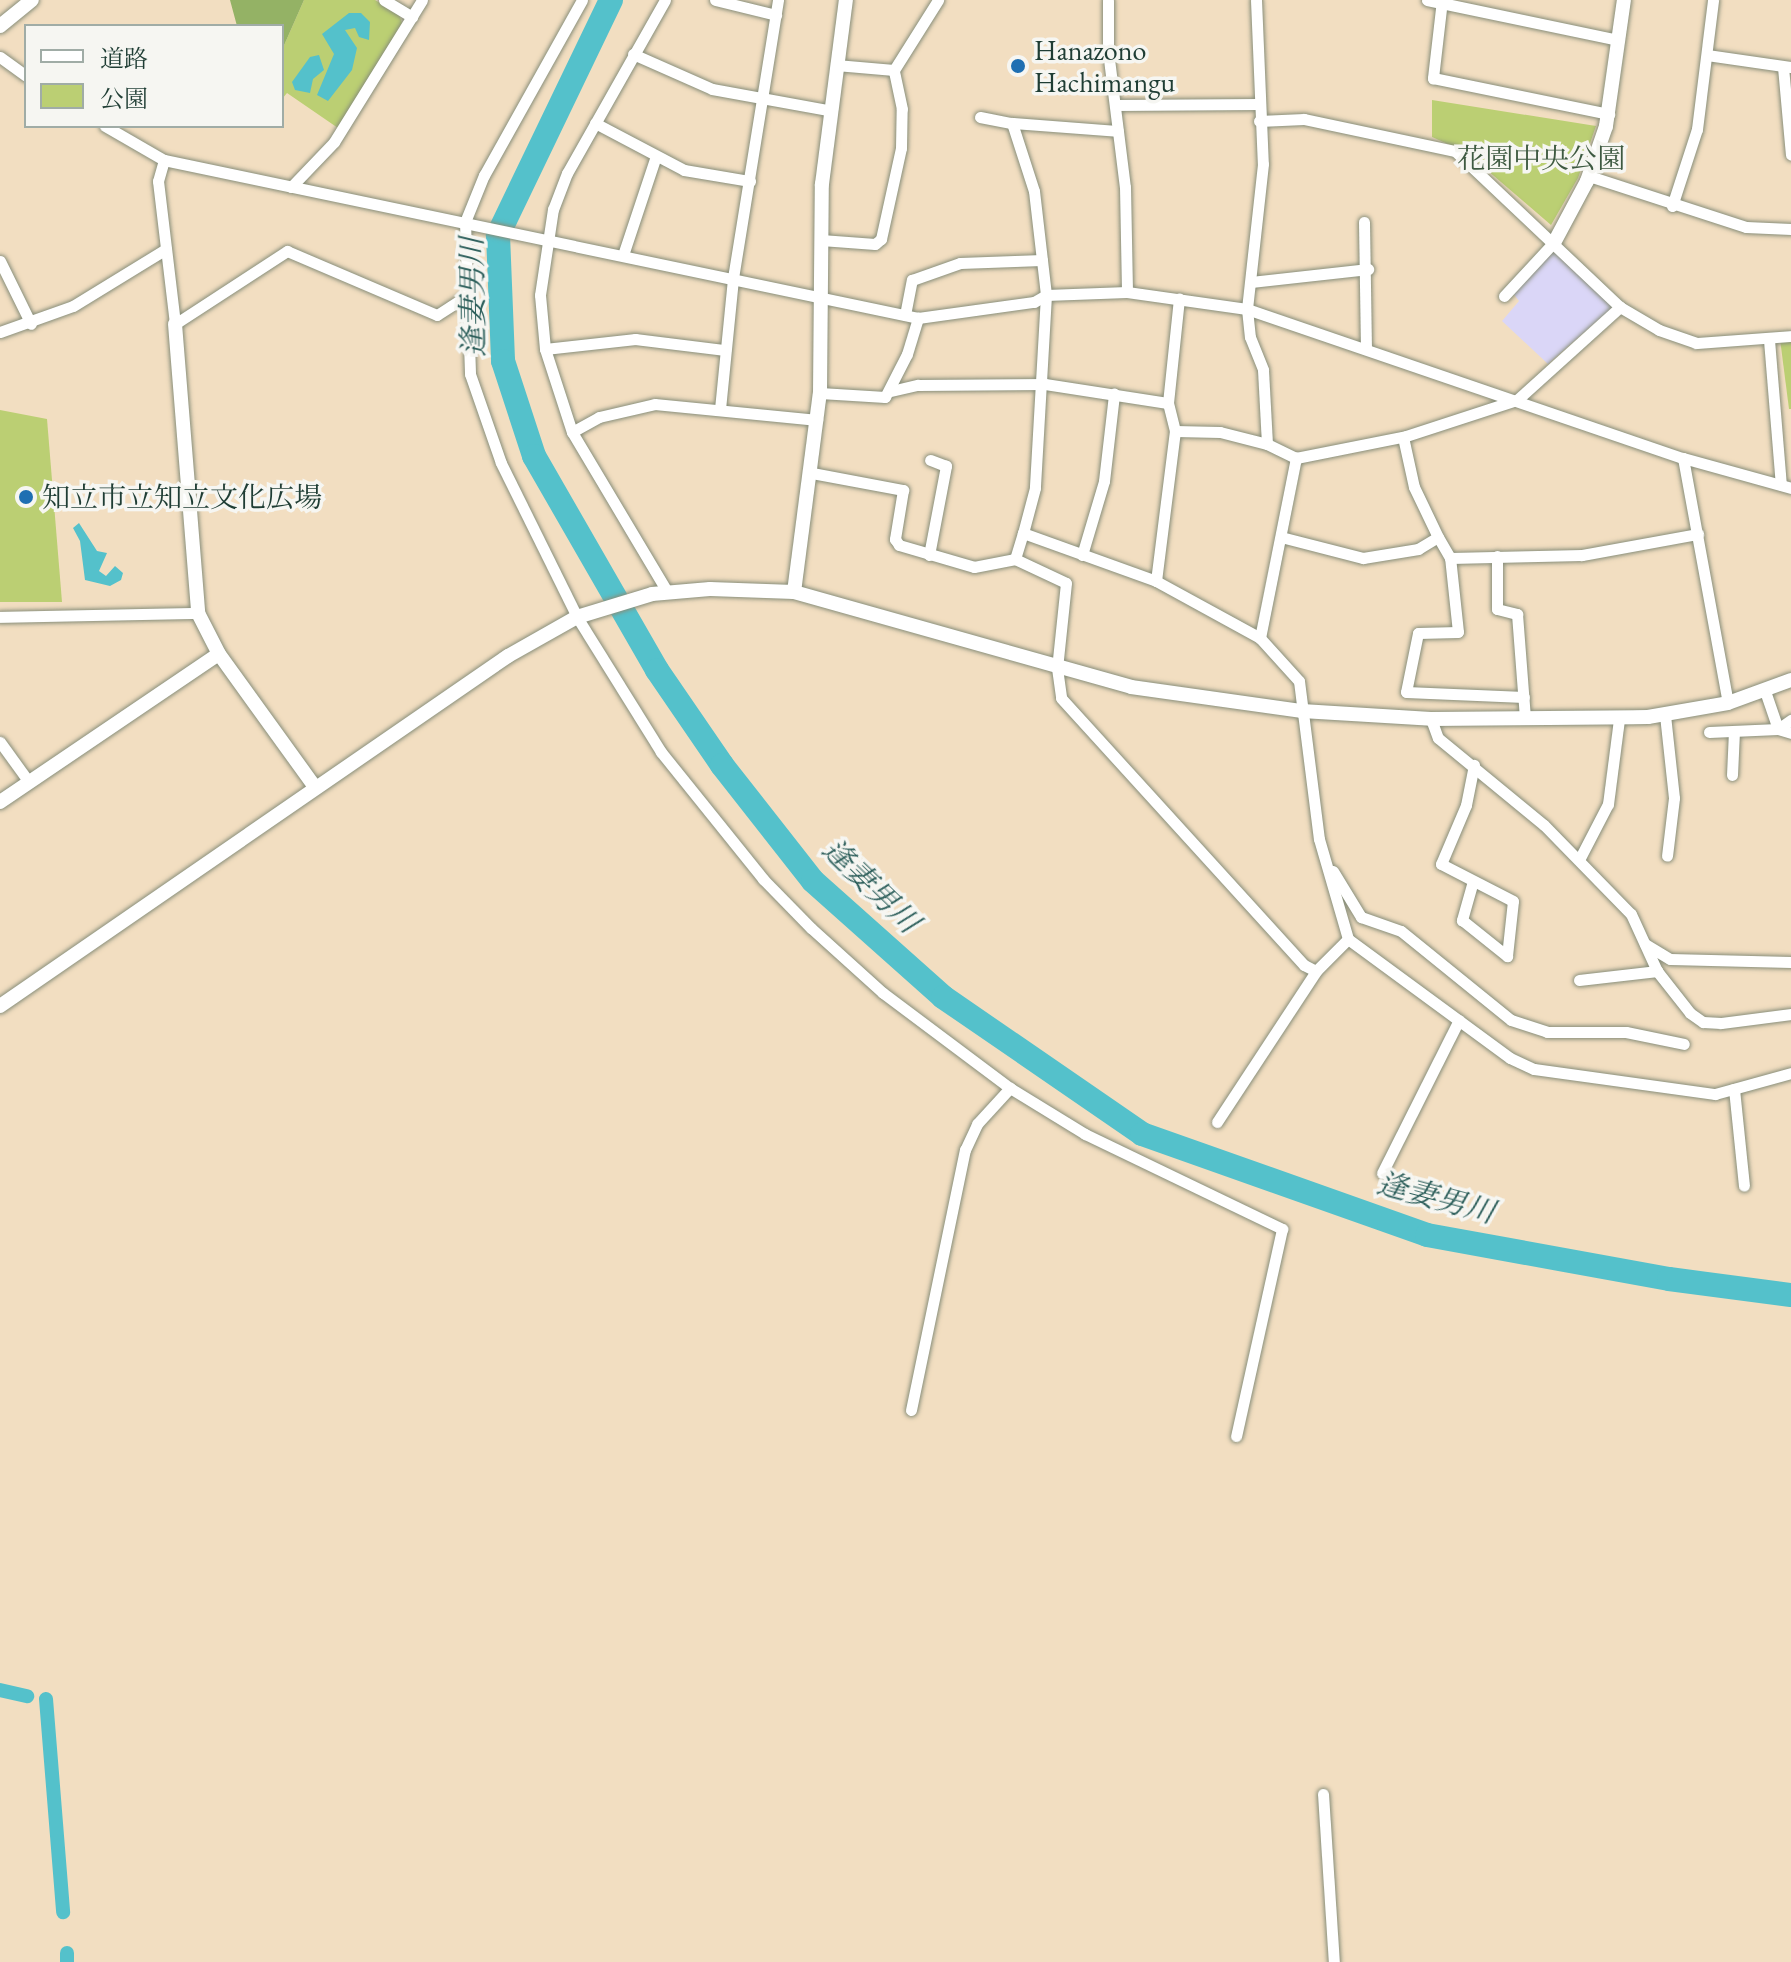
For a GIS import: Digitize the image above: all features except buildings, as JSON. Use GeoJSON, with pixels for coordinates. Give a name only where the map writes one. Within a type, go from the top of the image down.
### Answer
{"type":"FeatureCollection","features":[{"type":"Feature","properties":{"kind":"street"},"geometry":{"type":"LineString","coordinates":[[0,26],[32,0]]}},
{"type":"Feature","properties":{"kind":"street"},"geometry":{"type":"LineString","coordinates":[[384,0],[412,17]]}},
{"type":"Feature","properties":{"kind":"street"},"geometry":{"type":"LineString","coordinates":[[291,187],[334,142],[422,0]]}},
{"type":"Feature","properties":{"kind":"street"},"geometry":{"type":"LineString","coordinates":[[665,0],[567,173],[547,238],[540,295],[545,349],[572,432],[668,593]]}},
{"type":"Feature","properties":{"kind":"street"},"geometry":{"type":"LineString","coordinates":[[715,0],[776,15]]}},
{"type":"Feature","properties":{"kind":"street"},"geometry":{"type":"LineString","coordinates":[[720,409],[733,278],[778,0]]}},
{"type":"Feature","properties":{"kind":"street"},"geometry":{"type":"LineString","coordinates":[[794,592],[812,473],[820,393],[821,240],[828,110],[846,0]]}},
{"type":"Feature","properties":{"kind":"street"},"geometry":{"type":"LineString","coordinates":[[821,240],[875,244],[881,239],[901,148],[902,109],[894,70],[938,0]]}},
{"type":"Feature","properties":{"kind":"street"},"geometry":{"type":"LineString","coordinates":[[1108,0],[1115,105],[1125,187],[1127,292]]}},
{"type":"Feature","properties":{"kind":"street"},"geometry":{"type":"LineString","coordinates":[[1256,0],[1263,164],[1247,309],[1250,337],[1263,370],[1267,444]]}},
{"type":"Feature","properties":{"kind":"street"},"geometry":{"type":"LineString","coordinates":[[1427,0],[1619,40]]}},
{"type":"Feature","properties":{"kind":"street"},"geometry":{"type":"LineString","coordinates":[[1504,296],[1555,241],[1589,176],[1609,114],[1624,0]]}},
{"type":"Feature","properties":{"kind":"street"},"geometry":{"type":"LineString","coordinates":[[1672,206],[1697,129],[1713,0]]}},
{"type":"Feature","properties":{"kind":"street"},"geometry":{"type":"LineString","coordinates":[[577,2],[484,175],[469,222],[465,297],[470,374],[491,439],[661,752],[763,879],[883,993],[1010,1088],[1085,1134],[1282,1229],[1236,1436]]}},
{"type":"Feature","properties":{"kind":"street"},"geometry":{"type":"LineString","coordinates":[[1442,2],[1433,78],[1609,114]]}},
{"type":"Feature","properties":{"kind":"street"},"geometry":{"type":"LineString","coordinates":[[633,54],[682,80],[828,110]]}},
{"type":"Feature","properties":{"kind":"street"},"geometry":{"type":"LineString","coordinates":[[1707,55],[1787,67],[1791,155]]}},
{"type":"Feature","properties":{"kind":"street"},"geometry":{"type":"LineString","coordinates":[[0,57],[24,75]]}},
{"type":"Feature","properties":{"kind":"street"},"geometry":{"type":"LineString","coordinates":[[836,65],[894,70]]}},
{"type":"Feature","properties":{"kind":"street"},"geometry":{"type":"LineString","coordinates":[[1115,105],[1259,104]]}},
{"type":"Feature","properties":{"kind":"street"},"geometry":{"type":"LineString","coordinates":[[980,117],[1012,123],[1118,131]]}},
{"type":"Feature","properties":{"kind":"street"},"geometry":{"type":"LineString","coordinates":[[1259,121],[1304,119],[1455,151],[1555,241],[1620,307],[1659,330],[1696,343],[1791,336]]}},
{"type":"Feature","properties":{"kind":"street"},"geometry":{"type":"LineString","coordinates":[[595,123],[655,159],[684,170],[750,181]]}},
{"type":"Feature","properties":{"kind":"street"},"geometry":{"type":"LineString","coordinates":[[1012,123],[1034,191],[1046,295],[1045,384],[1035,488],[1015,559]]}},
{"type":"Feature","properties":{"kind":"street"},"geometry":{"type":"LineString","coordinates":[[108,128],[164,160],[822,294],[912,316],[1034,302],[1046,295],[1127,292],[1247,309],[1683,458],[1786,486],[1769,340]]}},
{"type":"Feature","properties":{"kind":"street"},"geometry":{"type":"LineString","coordinates":[[623,255],[655,159]]}},
{"type":"Feature","properties":{"kind":"street"},"geometry":{"type":"LineString","coordinates":[[164,160],[158,181],[175,324],[198,613],[219,654],[315,787]]}},
{"type":"Feature","properties":{"kind":"street"},"geometry":{"type":"LineString","coordinates":[[1589,176],[1672,206],[1746,227],[1791,229]]}},
{"type":"Feature","properties":{"kind":"street"},"geometry":{"type":"LineString","coordinates":[[1364,222],[1368,269],[1366,349]]}},
{"type":"Feature","properties":{"kind":"street"},"geometry":{"type":"LineString","coordinates":[[0,332],[31,324],[73,306],[166,249]]}},
{"type":"Feature","properties":{"kind":"street"},"geometry":{"type":"LineString","coordinates":[[175,324],[287,251],[437,315],[465,297]]}},
{"type":"Feature","properties":{"kind":"street"},"geometry":{"type":"LineString","coordinates":[[820,393],[885,397],[891,391],[912,316],[912,280],[960,263],[1042,260]]}},
{"type":"Feature","properties":{"kind":"street"},"geometry":{"type":"LineString","coordinates":[[0,261],[31,324]]}},
{"type":"Feature","properties":{"kind":"street"},"geometry":{"type":"LineString","coordinates":[[1251,282],[1368,269]]}},
{"type":"Feature","properties":{"kind":"street"},"geometry":{"type":"LineString","coordinates":[[1156,581],[1175,431],[1168,403],[1179,299]]}},
{"type":"Feature","properties":{"kind":"street"},"geometry":{"type":"LineString","coordinates":[[1175,431],[1220,432],[1267,444],[1296,458],[1403,437],[1517,400],[1620,307]]}},
{"type":"Feature","properties":{"kind":"street"},"geometry":{"type":"LineString","coordinates":[[545,349],[635,339],[725,350]]}},
{"type":"Feature","properties":{"kind":"street"},"geometry":{"type":"LineString","coordinates":[[891,391],[918,385],[1045,384],[1168,403]]}},
{"type":"Feature","properties":{"kind":"street"},"geometry":{"type":"LineString","coordinates":[[1082,555],[1104,481],[1114,394]]}},
{"type":"Feature","properties":{"kind":"street"},"geometry":{"type":"LineString","coordinates":[[572,432],[599,417],[655,404],[817,420]]}},
{"type":"Feature","properties":{"kind":"street"},"geometry":{"type":"LineString","coordinates":[[1403,437],[1414,487],[1450,557],[1458,632],[1418,633],[1406,692],[1524,697]]}},
{"type":"Feature","properties":{"kind":"street"},"geometry":{"type":"LineString","coordinates":[[1260,638],[1296,458]]}},
{"type":"Feature","properties":{"kind":"street"},"geometry":{"type":"LineString","coordinates":[[1683,458],[1728,703]]}},
{"type":"Feature","properties":{"kind":"street"},"geometry":{"type":"LineString","coordinates":[[929,555],[946,466],[930,460]]}},
{"type":"Feature","properties":{"kind":"street"},"geometry":{"type":"LineString","coordinates":[[812,473],[903,490],[896,543],[974,567],[1015,559],[1066,583],[1057,668],[1061,698],[1304,965],[1316,971]]}},
{"type":"Feature","properties":{"kind":"street"},"geometry":{"type":"LineString","coordinates":[[1023,533],[1156,581],[1260,638],[1299,681],[1324,857],[1348,939],[1459,1020],[1534,1069],[1715,1094],[1791,1073]]}},
{"type":"Feature","properties":{"kind":"street"},"geometry":{"type":"LineString","coordinates":[[1450,557],[1582,555],[1698,534]]}},
{"type":"Feature","properties":{"kind":"street"},"geometry":{"type":"LineString","coordinates":[[1281,537],[1363,558],[1418,549],[1438,537]]}},
{"type":"Feature","properties":{"kind":"street"},"geometry":{"type":"LineString","coordinates":[[1497,556],[1497,609],[1517,614],[1525,719]]}},
{"type":"Feature","properties":{"kind":"street"},"geometry":{"type":"LineString","coordinates":[[0,1006],[508,656],[584,614],[652,594],[794,592],[1131,687],[1302,711],[1431,719],[1619,719],[1665,715],[1728,703],[1791,680]]}},
{"type":"Feature","properties":{"kind":"street"},"geometry":{"type":"LineString","coordinates":[[0,617],[198,613]]}},
{"type":"Feature","properties":{"kind":"street"},"geometry":{"type":"LineString","coordinates":[[0,802],[219,654]]}},
{"type":"Feature","properties":{"kind":"street"},"geometry":{"type":"LineString","coordinates":[[1765,691],[1778,729]]}},
{"type":"Feature","properties":{"kind":"street"},"geometry":{"type":"LineString","coordinates":[[1665,715],[1674,798],[1667,856]]}},
{"type":"Feature","properties":{"kind":"street"},"geometry":{"type":"LineString","coordinates":[[1431,719],[1438,738],[1474,765],[1580,858],[1631,914],[1671,994],[1703,1022],[1740,1023],[1791,1014]]}},
{"type":"Feature","properties":{"kind":"street"},"geometry":{"type":"LineString","coordinates":[[1580,858],[1608,804],[1619,719]]}},
{"type":"Feature","properties":{"kind":"street"},"geometry":{"type":"LineString","coordinates":[[1778,729],[1791,720]]}},
{"type":"Feature","properties":{"kind":"street"},"geometry":{"type":"LineString","coordinates":[[1709,732],[1778,729],[1791,733]]}},
{"type":"Feature","properties":{"kind":"street"},"geometry":{"type":"LineString","coordinates":[[1732,775],[1734,731]]}},
{"type":"Feature","properties":{"kind":"street"},"geometry":{"type":"LineString","coordinates":[[0,742],[29,782]]}},
{"type":"Feature","properties":{"kind":"street"},"geometry":{"type":"LineString","coordinates":[[1473,881],[1462,920],[1507,956],[1513,901],[1441,864],[1466,805],[1474,765]]}},
{"type":"Feature","properties":{"kind":"street"},"geometry":{"type":"LineString","coordinates":[[1324,857],[1361,917],[1401,931],[1511,1020],[1547,1032],[1626,1032],[1684,1044]]}},
{"type":"Feature","properties":{"kind":"street"},"geometry":{"type":"LineString","coordinates":[[1217,1122],[1316,971],[1348,939]]}},
{"type":"Feature","properties":{"kind":"street"},"geometry":{"type":"LineString","coordinates":[[1644,944],[1670,959],[1791,962]]}},
{"type":"Feature","properties":{"kind":"street"},"geometry":{"type":"LineString","coordinates":[[1579,980],[1657,971]]}},
{"type":"Feature","properties":{"kind":"street"},"geometry":{"type":"LineString","coordinates":[[1382,1173],[1459,1020]]}},
{"type":"Feature","properties":{"kind":"street"},"geometry":{"type":"LineString","coordinates":[[911,1410],[965,1150],[977,1124],[1010,1088]]}},
{"type":"Feature","properties":{"kind":"street"},"geometry":{"type":"LineString","coordinates":[[1734,1089],[1744,1185]]}},
{"type":"Feature","properties":{"kind":"street"},"geometry":{"type":"LineString","coordinates":[[1323,1794],[1334,1962]]}},
{"type":"Feature","properties":{"kind":"shaded area"},"geometry":{"type":"Polygon","coordinates":[[[1554,247],[1613,307],[1548,364],[1502,321],[1519,301],[1512,292],[1554,247]]]}},
{"type":"Feature","properties":{"kind":"green space"},"geometry":{"type":"Polygon","coordinates":[[[230,0],[304,0],[284,45],[284,24],[236,24],[230,0]]]}},
{"type":"Feature","properties":{"kind":"green space"},"geometry":{"type":"Polygon","coordinates":[[[304,0],[375,0],[399,14],[402,23],[338,128],[287,93],[284,97],[284,45],[304,0]]]}},
{"type":"Feature","properties":{"kind":"green space","name":"花園中央公園"},"geometry":{"type":"Polygon","coordinates":[[[1432,100],[1596,126],[1578,178],[1551,225],[1466,152],[1432,137],[1432,100]]]}},
{"type":"Feature","properties":{"kind":"green space"},"geometry":{"type":"Polygon","coordinates":[[[1791,336],[1791,409],[1789,409],[1780,339],[1791,336]]]}},
{"type":"Feature","properties":{"kind":"green space"},"geometry":{"type":"Polygon","coordinates":[[[0,410],[47,419],[62,602],[0,602],[0,410]]]}},
{"type":"Feature","properties":{"kind":"water"},"geometry":{"type":"Polygon","coordinates":[[[349,13],[361,13],[370,22],[369,40],[359,37],[355,28],[345,30],[357,48],[352,70],[328,101],[317,95],[334,54],[322,34],[349,13]]]}},
{"type":"Feature","properties":{"kind":"water"},"geometry":{"type":"Polygon","coordinates":[[[319,55],[324,70],[313,79],[310,93],[295,90],[292,82],[310,57],[319,55]]]}},
{"type":"Feature","properties":{"kind":"water"},"geometry":{"type":"Polygon","coordinates":[[[79,523],[97,551],[107,553],[99,571],[106,576],[115,566],[123,573],[121,580],[110,586],[85,580],[80,541],[73,528],[79,523]]]}},
{"type":"Feature","properties":{"kind":"waterway","name":"逢妻男川"},"geometry":{"type":"LineString","coordinates":[[611,0],[498,235],[503,361],[534,456],[657,670],[722,765],[813,881],[943,997],[1142,1134],[1427,1235],[1669,1279],[1791,1295]]}},
{"type":"Feature","properties":{"kind":"waterway"},"geometry":{"type":"LineString","coordinates":[[0,1690],[27,1696]]}},
{"type":"Feature","properties":{"kind":"waterway"},"geometry":{"type":"LineString","coordinates":[[46,1699],[63,1912]]}},
{"type":"Feature","properties":{"kind":"waterway"},"geometry":{"type":"LineString","coordinates":[[67,1953],[67,1962]]}},
{"type":"Feature","properties":{"kind":"place","name":"Hanazono Hachimangu"},"geometry":{"type":"Point","coordinates":[1018,66]}},
{"type":"Feature","properties":{"kind":"place","name":"知立市立知立文化広場"},"geometry":{"type":"Point","coordinates":[26,497]}}]}
